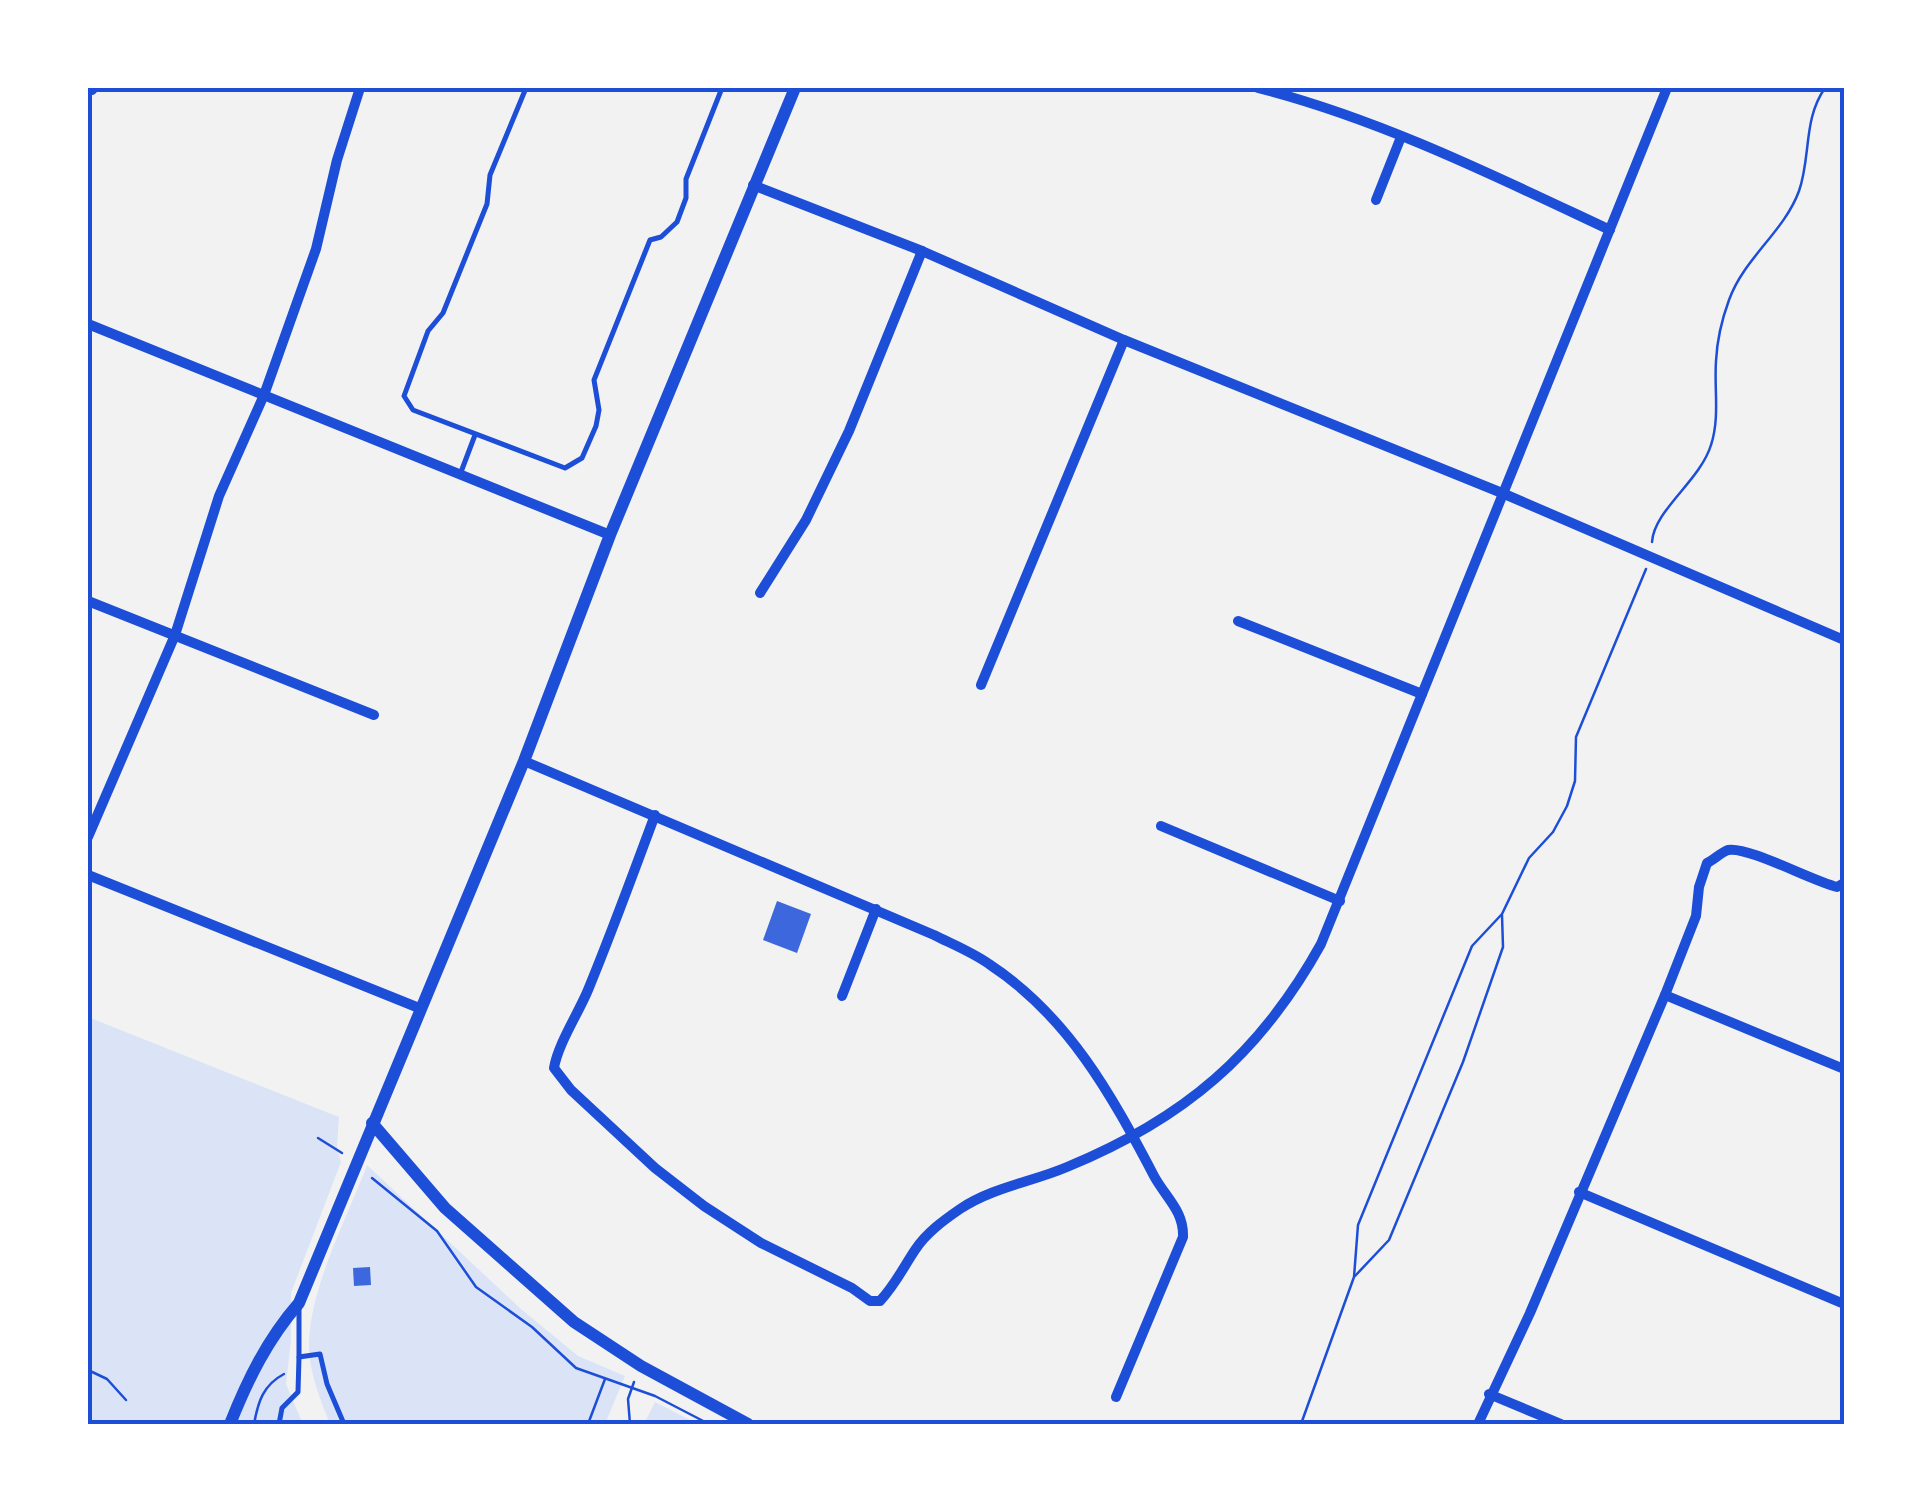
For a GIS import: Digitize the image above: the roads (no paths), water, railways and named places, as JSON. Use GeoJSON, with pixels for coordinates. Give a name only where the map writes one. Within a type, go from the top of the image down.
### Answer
{"type":"FeatureCollection","features":[{"type":"Feature","properties":{"kind":"street"},"geometry":{"type":"LineString","coordinates":[[88,837],[175,635],[219,496],[264,395],[316,248],[337,160],[360,88]]}},
{"type":"Feature","properties":{"kind":"street"},"geometry":{"type":"LineString","coordinates":[[230,1424],[247,1380],[274,1331],[299,1303],[524,761],[610,535],[795,88]]}},
{"type":"Feature","properties":{"kind":"street"},"geometry":{"type":"LineString","coordinates":[[1258,88],[1475,167],[1610,230]]}},
{"type":"Feature","properties":{"kind":"street"},"geometry":{"type":"LineString","coordinates":[[656,815],[573,1026],[556,1053],[554,1068],[571,1090],[655,1168],[704,1206],[762,1243],[870,1301],[880,1300],[897,1283],[916,1247],[963,1207],[992,1192],[1065,1169],[1134,1137],[1224,1073],[1300,982],[1340,901],[1667,88]]}},
{"type":"Feature","properties":{"kind":"street"},"geometry":{"type":"LineString","coordinates":[[1376,200],[1401,138]]}},
{"type":"Feature","properties":{"kind":"street"},"geometry":{"type":"LineString","coordinates":[[754,186],[922,251],[1124,340],[1502,493],[1844,640]]}},
{"type":"Feature","properties":{"kind":"street"},"geometry":{"type":"LineString","coordinates":[[760,593],[806,520],[849,430],[922,251]]}},
{"type":"Feature","properties":{"kind":"street"},"geometry":{"type":"LineString","coordinates":[[88,324],[610,535]]}},
{"type":"Feature","properties":{"kind":"street"},"geometry":{"type":"LineString","coordinates":[[981,684],[1124,340]]}},
{"type":"Feature","properties":{"kind":"street"},"geometry":{"type":"LineString","coordinates":[[88,600],[374,715]]}},
{"type":"Feature","properties":{"kind":"street"},"geometry":{"type":"LineString","coordinates":[[1238,622],[1422,694]]}},
{"type":"Feature","properties":{"kind":"street"},"geometry":{"type":"LineString","coordinates":[[524,761],[876,909],[987,962],[1032,996],[1074,1042],[1109,1091],[1164,1194],[1183,1220],[1183,1236],[1116,1397]]}},
{"type":"Feature","properties":{"kind":"street"},"geometry":{"type":"LineString","coordinates":[[1161,826],[1340,901]]}},
{"type":"Feature","properties":{"kind":"street"},"geometry":{"type":"LineString","coordinates":[[1478,1424],[1665,995],[1696,916],[1707,863],[1729,850],[1752,853],[1822,883],[1837,887],[1844,883]]}},
{"type":"Feature","properties":{"kind":"street"},"geometry":{"type":"LineString","coordinates":[[88,875],[419,1008]]}},
{"type":"Feature","properties":{"kind":"street"},"geometry":{"type":"LineString","coordinates":[[842,996],[876,909]]}},
{"type":"Feature","properties":{"kind":"street"},"geometry":{"type":"LineString","coordinates":[[1665,995],[1844,1069]]}},
{"type":"Feature","properties":{"kind":"street"},"geometry":{"type":"LineString","coordinates":[[372,1123],[446,1208],[574,1322],[640,1366],[748,1424]]}},
{"type":"Feature","properties":{"kind":"street"},"geometry":{"type":"LineString","coordinates":[[1579,1192],[1844,1304]]}},
{"type":"Feature","properties":{"kind":"street"},"geometry":{"type":"LineString","coordinates":[[1489,1394],[1562,1424]]}},
{"type":"Feature","properties":{"kind":"lane"},"geometry":{"type":"LineString","coordinates":[[526,88],[490,176],[486,204],[443,313],[428,331],[404,396],[412,410],[565,468],[582,458],[596,426],[600,410],[594,380],[650,240],[661,237],[677,222],[686,198],[688,174],[722,88]]}},
{"type":"Feature","properties":{"kind":"lane"},"geometry":{"type":"LineString","coordinates":[[460,474],[476,436]]}},
{"type":"Feature","properties":{"kind":"lane"},"geometry":{"type":"LineString","coordinates":[[279,1424],[282,1408],[298,1392],[299,1303]]}},
{"type":"Feature","properties":{"kind":"lane"},"geometry":{"type":"LineString","coordinates":[[300,1357],[320,1354],[327,1384],[344,1424]]}}]}
